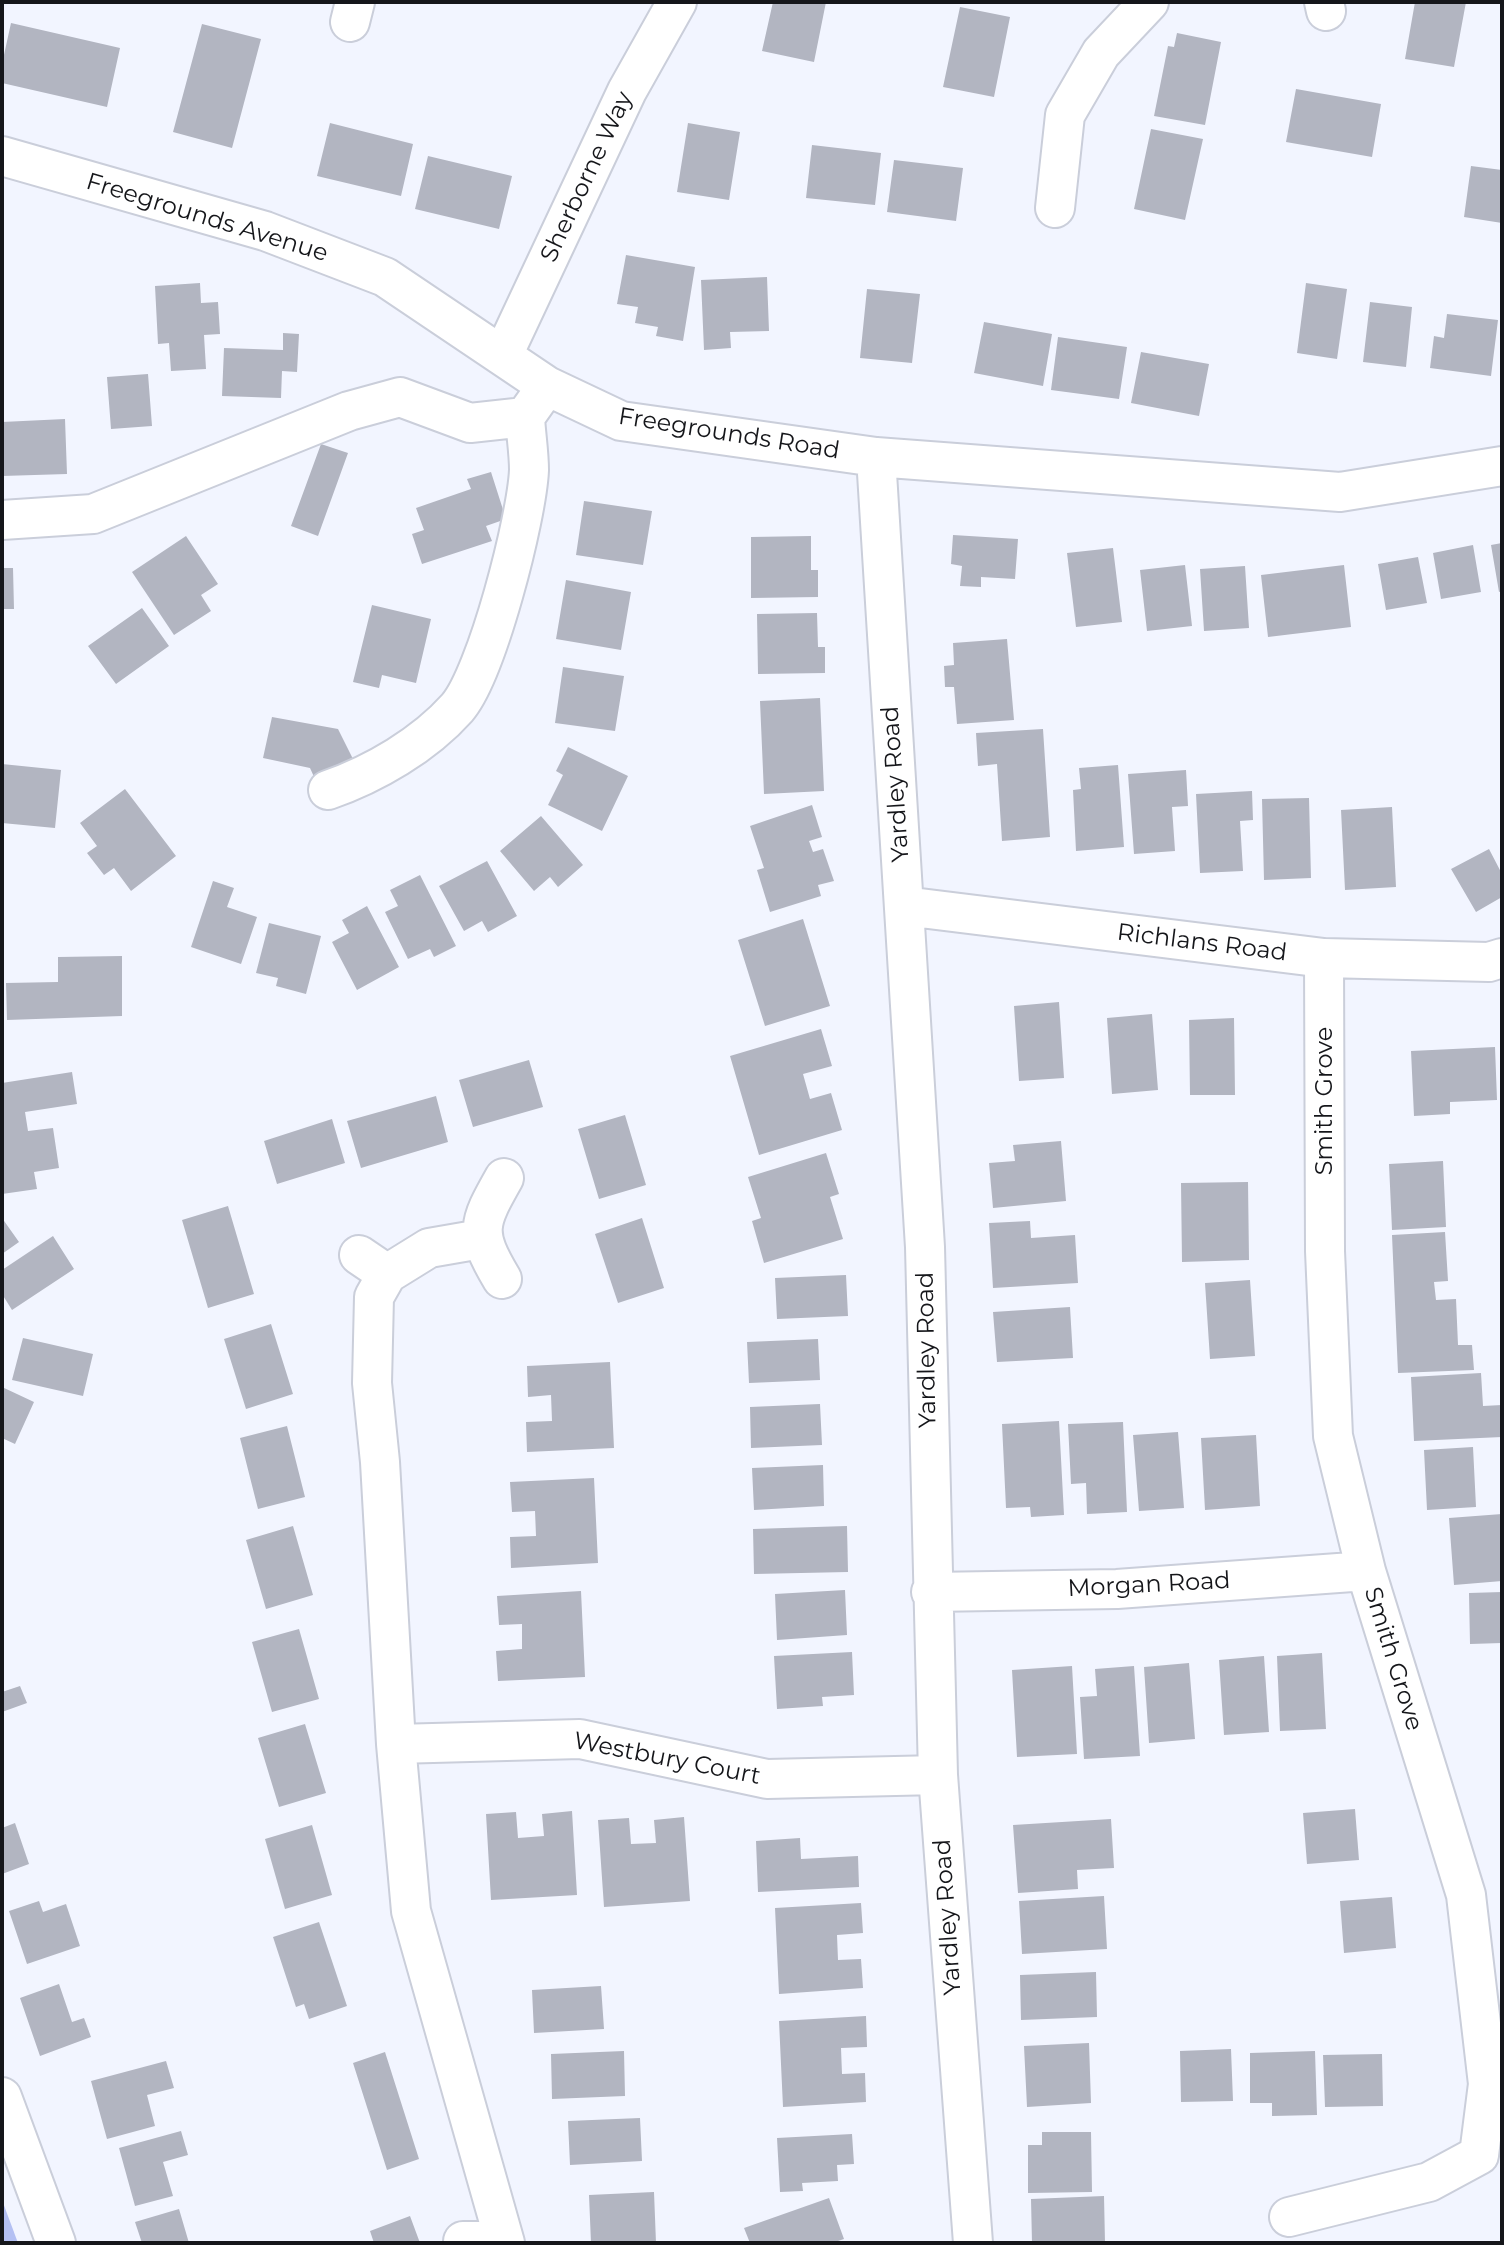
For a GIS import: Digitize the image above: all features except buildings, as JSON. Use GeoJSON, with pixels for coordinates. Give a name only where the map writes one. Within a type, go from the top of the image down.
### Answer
{"type":"FeatureCollection","features":[{"type":"Feature","properties":{"kind":"street","name":"Sherborne Way"},"geometry":{"type":"LineString","coordinates":[[503,355],[627,91],[677,2]]}},
{"type":"Feature","properties":{"kind":"street"},"geometry":{"type":"LineString","coordinates":[[1055,208],[1065,115],[1101,52],[1149,2]]}},
{"type":"Feature","properties":{"kind":"street","name":"Freegrounds Avenue"},"geometry":{"type":"LineString","coordinates":[[2,156],[265,231],[385,277],[547,386]]}},
{"type":"Feature","properties":{"kind":"street"},"geometry":{"type":"LineString","coordinates":[[350,791],[426,737],[459,706],[487,646],[522,522],[529,470],[525,417],[547,386]]}},
{"type":"Feature","properties":{"kind":"street","name":"Freegrounds Road"},"geometry":{"type":"LineString","coordinates":[[547,386],[621,421],[876,457],[1340,492],[1502,466]]}},
{"type":"Feature","properties":{"kind":"street"},"geometry":{"type":"LineString","coordinates":[[2,520],[93,514],[349,411],[400,397],[470,423],[525,417]]}},
{"type":"Feature","properties":{"kind":"street","name":"Yardley Road"},"geometry":{"type":"LineString","coordinates":[[876,457],[925,1247],[937,1776],[973,2243]]}},
{"type":"Feature","properties":{"kind":"street","name":"Richlans Road"},"geometry":{"type":"LineString","coordinates":[[904,906],[1324,958],[1489,961],[1502,958]]}},
{"type":"Feature","properties":{"kind":"street","name":"Smith Grove"},"geometry":{"type":"LineString","coordinates":[[1289,2217],[1429,2182],[1479,2155],[1488,2084],[1466,1895],[1366,1572],[1332,1436],[1325,1251],[1324,958]]}},
{"type":"Feature","properties":{"kind":"street"},"geometry":{"type":"LineString","coordinates":[[502,1279],[481,1239],[485,1212],[504,1178]]}},
{"type":"Feature","properties":{"kind":"street"},"geometry":{"type":"LineString","coordinates":[[463,2241],[505,2242],[411,1910],[396,1744],[387,1463],[372,1382],[373,1265],[429,1248],[481,1239]]}},
{"type":"Feature","properties":{"kind":"street","name":"Morgan Road"},"geometry":{"type":"LineString","coordinates":[[931,1591],[1117,1589],[1366,1572]]}},
{"type":"Feature","properties":{"kind":"street","name":"Westbury Court"},"geometry":{"type":"LineString","coordinates":[[396,1744],[580,1739],[768,1779],[937,1776]]}},
{"type":"Feature","properties":{"kind":"street"},"geometry":{"type":"LineString","coordinates":[[2,2097],[56,2243]]}},
{"type":"Feature","properties":{"kind":"shaded area"},"geometry":{"type":"Polygon","coordinates":[[[2,2200],[18,2243],[2,2243],[2,2200]]]}}]}
